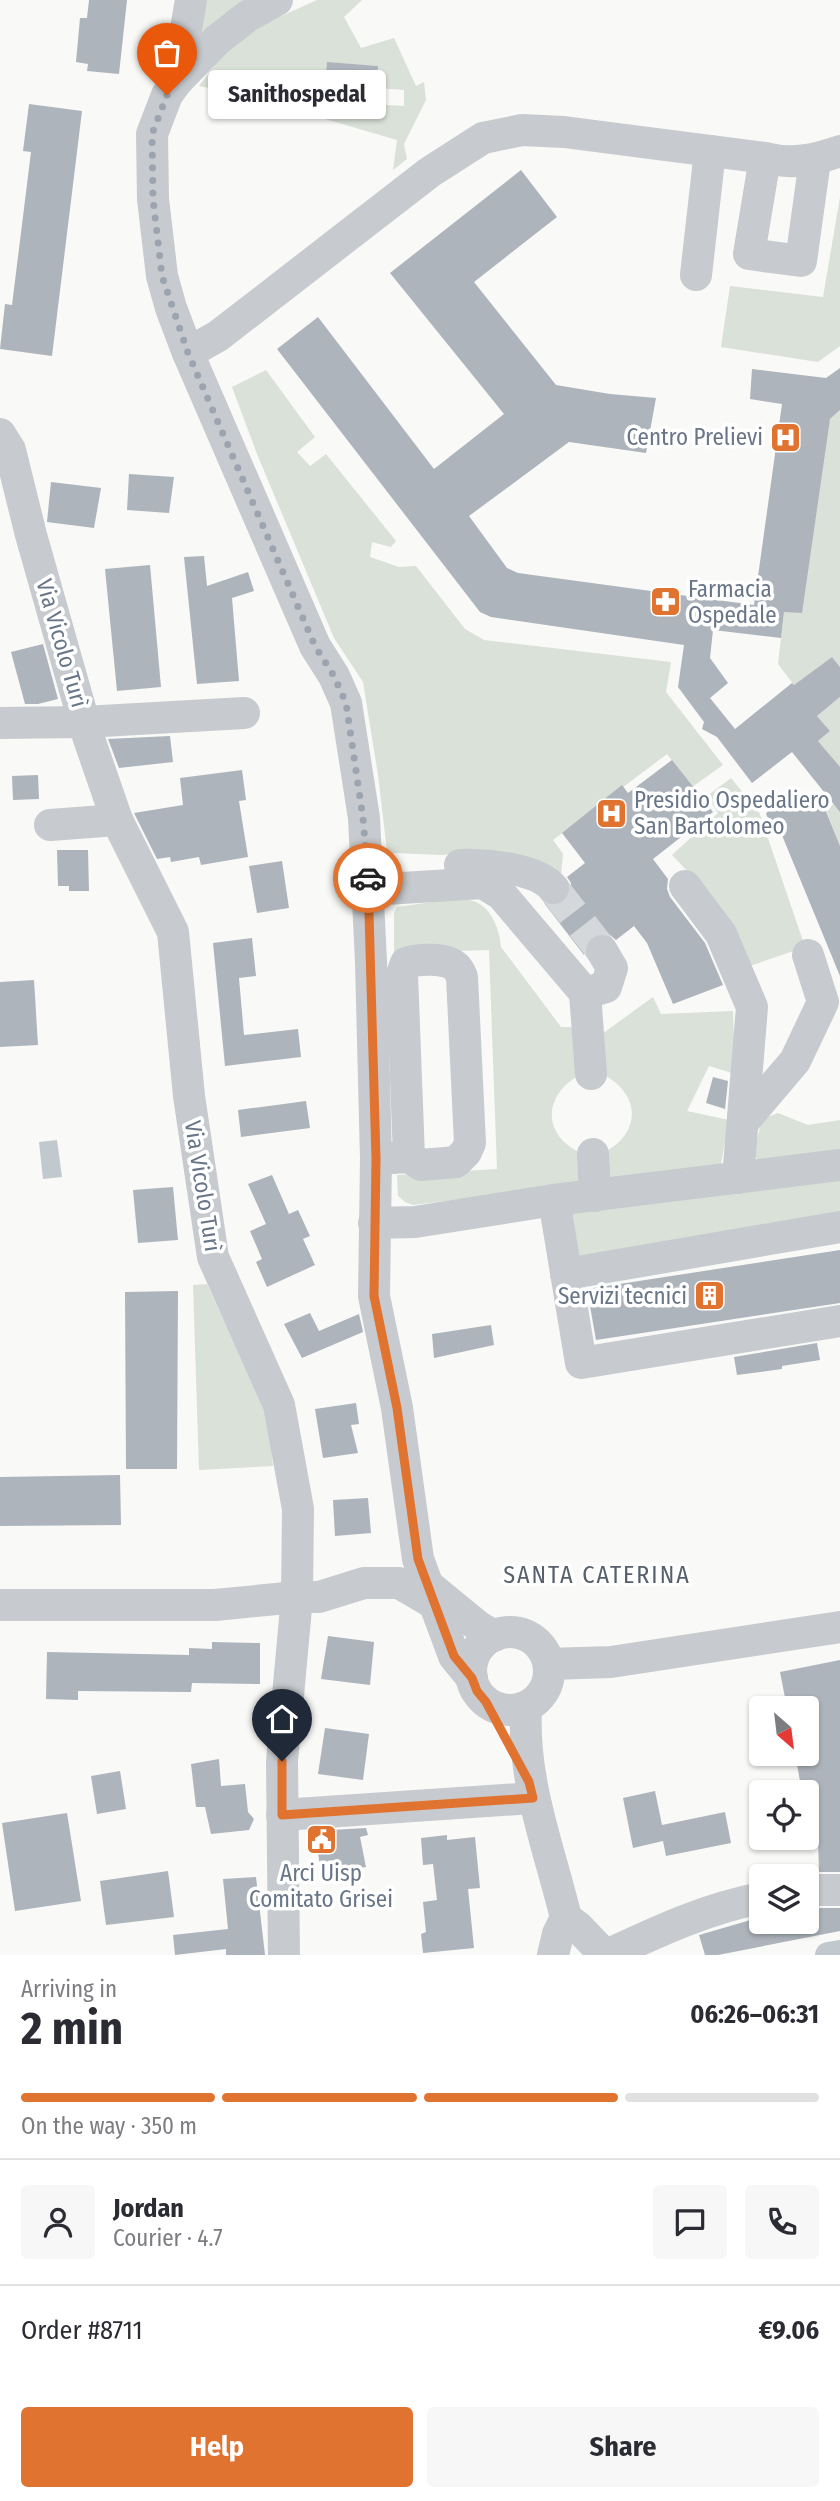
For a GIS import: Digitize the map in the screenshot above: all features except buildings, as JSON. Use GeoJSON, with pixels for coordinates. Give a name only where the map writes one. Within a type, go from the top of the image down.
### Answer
{"type":"FeatureCollection","features":[{"type":"Feature","properties":{"kind":"street"},"geometry":{"type":"LineString","coordinates":[[177,81],[191,0]]}},
{"type":"Feature","properties":{"kind":"street"},"geometry":{"type":"LineString","coordinates":[[277,0],[248,16],[217,40],[167,95],[152,134],[153,199],[162,276],[188,353],[315,646],[334,676],[346,703],[363,818],[368,881],[376,1159],[374,1296],[397,1408],[418,1559],[454,1656],[479,1690],[531,1790]]}},
{"type":"Feature","properties":{"kind":"street"},"geometry":{"type":"LineString","coordinates":[[188,353],[218,336],[430,172],[483,138],[522,130],[564,132],[765,158],[781,162],[827,155],[801,261],[749,254],[765,158]]}},
{"type":"Feature","properties":{"kind":"street"},"geometry":{"type":"LineString","coordinates":[[696,275],[710,151]]}},
{"type":"Feature","properties":{"kind":"street","name":"Via Vicolo Turì"},"geometry":{"type":"LineString","coordinates":[[0,434],[10,450],[84,722],[117,820],[173,932],[189,1096],[212,1257],[279,1405],[298,1509],[297,1597],[282,1761],[284,1955]]}},
{"type":"Feature","properties":{"kind":"street","name":"Via Vicolo Turì"},"geometry":{"type":"LineString","coordinates":[[0,723],[84,722],[244,713]]}},
{"type":"Feature","properties":{"kind":"street"},"geometry":{"type":"LineString","coordinates":[[50,825],[117,820]]}},
{"type":"Feature","properties":{"kind":"street"},"geometry":{"type":"LineString","coordinates":[[368,881],[464,864],[525,872],[547,880],[553,888]]}},
{"type":"Feature","properties":{"kind":"street"},"geometry":{"type":"LineString","coordinates":[[368,881],[483,883],[501,894],[585,993],[591,1074]]}},
{"type":"Feature","properties":{"kind":"street"},"geometry":{"type":"LineString","coordinates":[[685,886],[721,934],[752,1007],[738,1178]]}},
{"type":"Feature","properties":{"kind":"street"},"geometry":{"type":"LineString","coordinates":[[585,993],[606,987],[612,968],[602,951]]}},
{"type":"Feature","properties":{"kind":"street"},"geometry":{"type":"LineString","coordinates":[[744,1121],[795,1061],[823,1002],[808,955]]}},
{"type":"Feature","properties":{"kind":"street"},"geometry":{"type":"LineString","coordinates":[[371,962],[446,961],[457,967],[462,977],[470,1143],[466,1152],[456,1162],[421,1164],[408,1157],[376,1159]]}},
{"type":"Feature","properties":{"kind":"street"},"geometry":{"type":"LineString","coordinates":[[406,963],[402,974],[408,1157]]}},
{"type":"Feature","properties":{"kind":"street"},"geometry":{"type":"LineString","coordinates":[[593,1154],[594,1196]]}},
{"type":"Feature","properties":{"kind":"street"},"geometry":{"type":"LineString","coordinates":[[374,1223],[415,1222],[554,1200],[840,1165]]}},
{"type":"Feature","properties":{"kind":"street"},"geometry":{"type":"LineString","coordinates":[[554,1200],[581,1363],[840,1321]]}},
{"type":"Feature","properties":{"kind":"street"},"geometry":{"type":"LineString","coordinates":[[566,1274],[840,1227]]}},
{"type":"Feature","properties":{"kind":"street"},"geometry":{"type":"LineString","coordinates":[[365,1583],[400,1559],[416,1544]]}},
{"type":"Feature","properties":{"kind":"street"},"geometry":{"type":"LineString","coordinates":[[0,1605],[215,1605],[319,1597],[365,1583],[399,1583],[432,1595],[494,1636]]}},
{"type":"Feature","properties":{"kind":"street"},"geometry":{"type":"LineString","coordinates":[[749,1900],[684,1919],[606,1955],[566,1918],[531,1790],[524,1739],[540,1687],[538,1644],[517,1633],[494,1636],[476,1653],[472,1665],[479,1690],[505,1710],[540,1687],[611,1662],[840,1627]]}},
{"type":"Feature","properties":{"kind":"street"},"geometry":{"type":"LineString","coordinates":[[282,1815],[531,1790]]}},
{"type":"Feature","properties":{"kind":"street"},"geometry":{"type":"LineString","coordinates":[[819,1890],[840,1890]]}},
{"type":"Feature","properties":{"kind":"street"},"geometry":{"type":"LineString","coordinates":[[553,1955],[558,1934],[566,1918]]}},
{"type":"Feature","properties":{"kind":"shaded area"},"geometry":{"type":"Polygon","coordinates":[[[203,0],[259,0],[187,59],[203,0]]]}},
{"type":"Feature","properties":{"kind":"shaded area"},"geometry":{"type":"Polygon","coordinates":[[[317,0],[362,0],[344,17],[361,48],[394,38],[416,86],[424,82],[426,100],[404,144],[407,159],[393,170],[397,140],[243,95],[199,86],[224,52],[257,27],[317,0]],[[327,63],[322,110],[349,114],[350,103],[404,106],[404,90],[377,88],[378,66],[327,63]]]}},
{"type":"Feature","properties":{"kind":"shaded area"},"geometry":{"type":"Polygon","coordinates":[[[840,197],[840,346],[818,362],[721,347],[730,286],[823,297],[840,197]]]}},
{"type":"Feature","properties":{"kind":"shaded area"},"geometry":{"type":"Polygon","coordinates":[[[266,370],[315,437],[297,452],[310,466],[326,454],[396,541],[391,547],[372,542],[370,557],[399,567],[416,566],[465,629],[484,640],[671,662],[666,692],[723,765],[692,787],[667,754],[553,840],[563,854],[561,876],[472,852],[442,855],[387,851],[363,682],[334,638],[232,387],[266,370]]]}},
{"type":"Feature","properties":{"kind":"shaded area"},"geometry":{"type":"Polygon","coordinates":[[[840,410],[840,667],[832,657],[794,685],[778,664],[784,612],[830,419],[840,410]]]}},
{"type":"Feature","properties":{"kind":"shaded area"},"geometry":{"type":"Polygon","coordinates":[[[840,697],[840,779],[828,753],[818,741],[830,731],[817,716],[840,697]]]}},
{"type":"Feature","properties":{"kind":"shaded area"},"geometry":{"type":"Polygon","coordinates":[[[731,778],[759,812],[805,947],[747,967],[716,901],[672,855],[718,813],[707,796],[731,778]]]}},
{"type":"Feature","properties":{"kind":"shaded area"},"geometry":{"type":"Polygon","coordinates":[[[840,799],[840,846],[826,810],[840,799]]]}},
{"type":"Feature","properties":{"kind":"shaded area"},"geometry":{"type":"Polygon","coordinates":[[[452,899],[473,901],[487,910],[497,928],[501,947],[561,1027],[578,1027],[578,1076],[558,1094],[552,1115],[559,1136],[581,1153],[582,1184],[413,1205],[398,1196],[397,1175],[497,1169],[489,950],[394,953],[394,913],[397,907],[452,899]]]}},
{"type":"Feature","properties":{"kind":"shaded area"},"geometry":{"type":"Polygon","coordinates":[[[653,997],[661,1014],[733,1011],[735,1074],[709,1066],[687,1111],[729,1120],[720,1169],[604,1182],[605,1152],[626,1134],[632,1113],[625,1092],[604,1075],[602,1034],[653,997]]]}},
{"type":"Feature","properties":{"kind":"shaded area"},"geometry":{"type":"Polygon","coordinates":[[[778,1113],[808,1125],[840,1120],[840,1151],[760,1162],[753,1155],[762,1119],[778,1113]]]}},
{"type":"Feature","properties":{"kind":"shaded area"},"geometry":{"type":"Polygon","coordinates":[[[57,1140],[62,1177],[43,1179],[39,1142],[57,1140]]]}},
{"type":"Feature","properties":{"kind":"shaded area"},"geometry":{"type":"Polygon","coordinates":[[[840,1173],[840,1221],[580,1262],[571,1212],[840,1173]]]}},
{"type":"Feature","properties":{"kind":"shaded area"},"geometry":{"type":"Polygon","coordinates":[[[207,1284],[268,1416],[273,1466],[199,1470],[193,1285],[207,1284]]]}},
{"type":"Feature","properties":{"kind":"waterway"},"geometry":{"type":"LineString","coordinates":[[828,1955],[840,1953]]}},
{"type":"Feature","properties":{"kind":"tunnel"},"geometry":{"type":"LineString","coordinates":[[553,888],[602,951]]}},
{"type":"Feature","properties":{"kind":"way so far"},"geometry":{"type":"LineString","coordinates":[[167,95],[152,134],[153,199],[162,276],[188,353],[315,646],[334,676],[346,703],[363,818],[368,878]]}},
{"type":"Feature","properties":{"kind":"place","name":"Sanithospedal"},"geometry":{"type":"Point","coordinates":[167,95]}},
{"type":"Feature","properties":{"kind":"place","name":"Centro Prelievi"},"geometry":{"type":"Point","coordinates":[786,437]}},
{"type":"Feature","properties":{"kind":"place","name":"Farmacia Ospedale"},"geometry":{"type":"Point","coordinates":[665,602]}},
{"type":"Feature","properties":{"kind":"place","name":"Presidio Ospedaliero San Bartolomeo"},"geometry":{"type":"Point","coordinates":[611,813]}},
{"type":"Feature","properties":{"kind":"place","name":"Servizi tecnici"},"geometry":{"type":"Point","coordinates":[710,1296]}},
{"type":"Feature","properties":{"kind":"place","name":"Arci Uisp Comitato Grisei"},"geometry":{"type":"Point","coordinates":[321,1839]}},
{"type":"Feature","properties":{"kind":"district","name":"SANTA CATERINA"},"geometry":{"type":"Point","coordinates":[597,1575]}},
{"type":"Feature","properties":{"kind":"route"},"geometry":{"type":"LineString","coordinates":[[282,1761],[282,1815],[533,1798],[529,1782],[486,1702],[477,1691],[472,1678],[454,1656],[418,1559],[397,1408],[374,1296],[376,1159],[368,878]]}}]}
